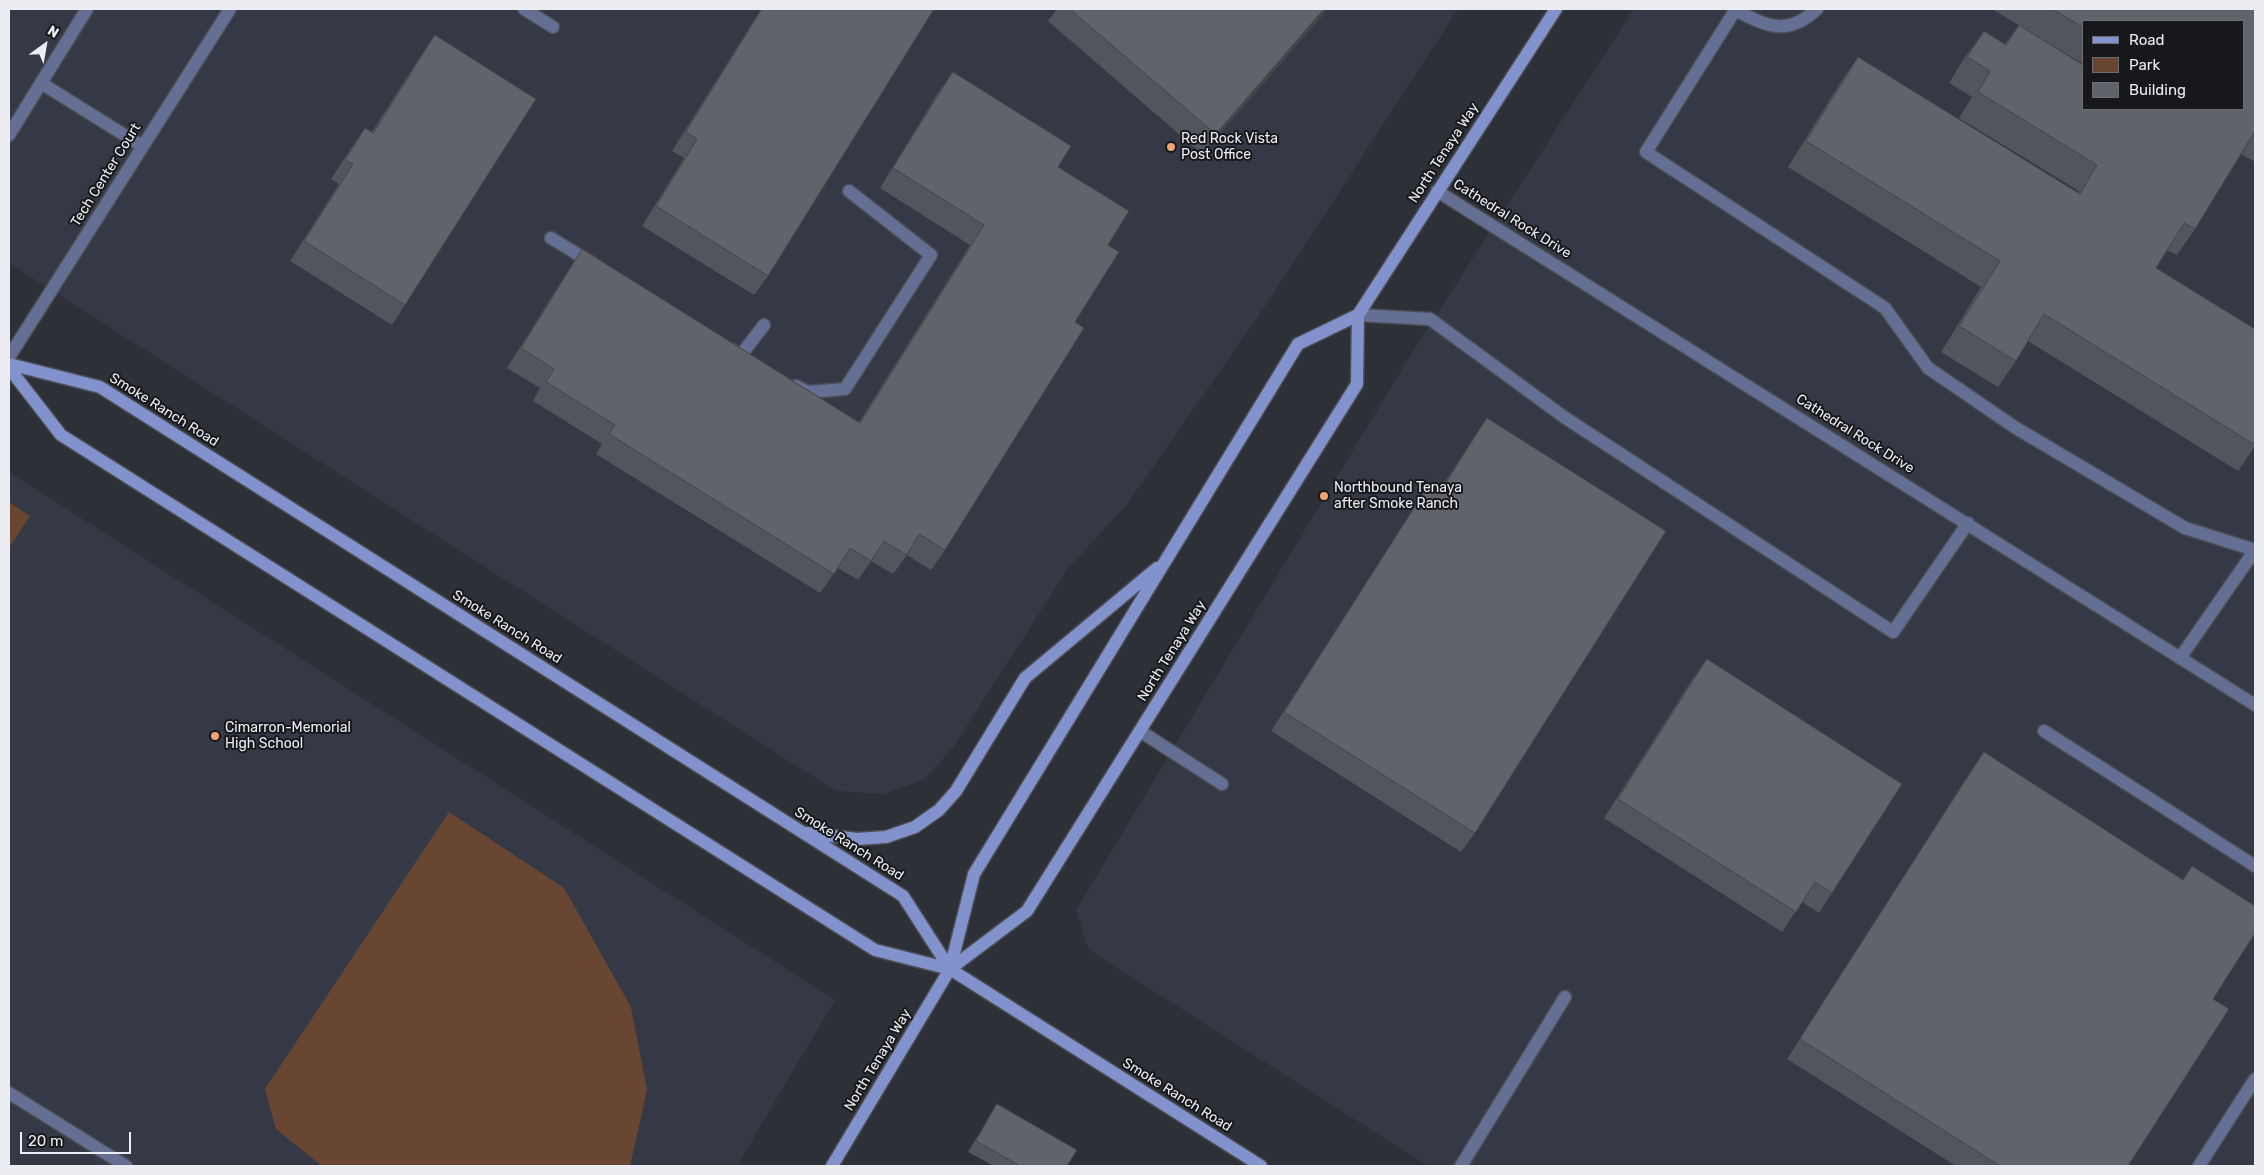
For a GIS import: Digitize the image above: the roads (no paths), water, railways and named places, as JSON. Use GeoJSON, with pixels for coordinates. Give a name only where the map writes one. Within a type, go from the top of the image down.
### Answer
{"type":"FeatureCollection","features":[{"type":"Feature","properties":{"kind":"main road","name":"North Tenaya Way"},"geometry":{"type":"LineString","coordinates":[[832,1166],[950,969],[974,874],[1298,344],[1358,315],[1556,9]]}},
{"type":"Feature","properties":{"kind":"main road","name":"North Tenaya Way"},"geometry":{"type":"LineString","coordinates":[[950,969],[1027,911],[1357,384],[1358,315]]}},
{"type":"Feature","properties":{"kind":"main road","name":"Smoke Ranch Road"},"geometry":{"type":"LineString","coordinates":[[9,364],[100,387],[903,896],[950,969]]}},
{"type":"Feature","properties":{"kind":"main road","name":"Smoke Ranch Road"},"geometry":{"type":"LineString","coordinates":[[9,368],[61,435],[875,950],[950,969],[1261,1166]]}},
{"type":"Feature","properties":{"kind":"main road"},"geometry":{"type":"LineString","coordinates":[[802,832],[857,839],[886,837],[915,827],[939,810],[956,791],[1026,678],[1165,561]]}},
{"type":"Feature","properties":{"kind":"street"},"geometry":{"type":"LineString","coordinates":[[9,135],[87,9]]}},
{"type":"Feature","properties":{"kind":"street","name":"Tech Center Court"},"geometry":{"type":"LineString","coordinates":[[9,357],[230,9]]}},
{"type":"Feature","properties":{"kind":"street"},"geometry":{"type":"LineString","coordinates":[[524,9],[553,27]]}},
{"type":"Feature","properties":{"kind":"street"},"geometry":{"type":"LineString","coordinates":[[1817,9],[1798,22],[1776,28],[1760,23],[1736,10],[1646,152],[1885,308],[1928,368],[2016,428],[2185,528],[2255,550],[2180,658]]}},
{"type":"Feature","properties":{"kind":"street"},"geometry":{"type":"LineString","coordinates":[[41,82],[142,146]]}},
{"type":"Feature","properties":{"kind":"street"},"geometry":{"type":"LineString","coordinates":[[783,378],[808,392],[845,389],[931,255],[849,191]]}},
{"type":"Feature","properties":{"kind":"street","name":"Cathedral Rock Drive"},"geometry":{"type":"LineString","coordinates":[[1438,191],[2255,705]]}},
{"type":"Feature","properties":{"kind":"street"},"geometry":{"type":"LineString","coordinates":[[551,238],[600,269]]}},
{"type":"Feature","properties":{"kind":"street"},"geometry":{"type":"LineString","coordinates":[[1358,315],[1430,319],[1564,417],[1893,632],[1968,523]]}},
{"type":"Feature","properties":{"kind":"street"},"geometry":{"type":"LineString","coordinates":[[724,345],[745,358],[764,325]]}},
{"type":"Feature","properties":{"kind":"street"},"geometry":{"type":"LineString","coordinates":[[1140,731],[1222,784]]}},
{"type":"Feature","properties":{"kind":"street"},"geometry":{"type":"LineString","coordinates":[[2044,731],[2255,866]]}},
{"type":"Feature","properties":{"kind":"street"},"geometry":{"type":"LineString","coordinates":[[1460,1166],[1565,997]]}},
{"type":"Feature","properties":{"kind":"street"},"geometry":{"type":"LineString","coordinates":[[2199,1166],[2255,1079]]}},
{"type":"Feature","properties":{"kind":"street"},"geometry":{"type":"LineString","coordinates":[[9,1092],[126,1166]]}},
{"type":"Feature","properties":{"kind":"place","name":"Red Rock Vista Post Office"},"geometry":{"type":"Point","coordinates":[1171,147]}},
{"type":"Feature","properties":{"kind":"place","name":"Northbound Tenaya after Smoke Ranch"},"geometry":{"type":"Point","coordinates":[1324,496]}},
{"type":"Feature","properties":{"kind":"place","name":"Cimarron-Memorial High School"},"geometry":{"type":"Point","coordinates":[215,736]}}]}
